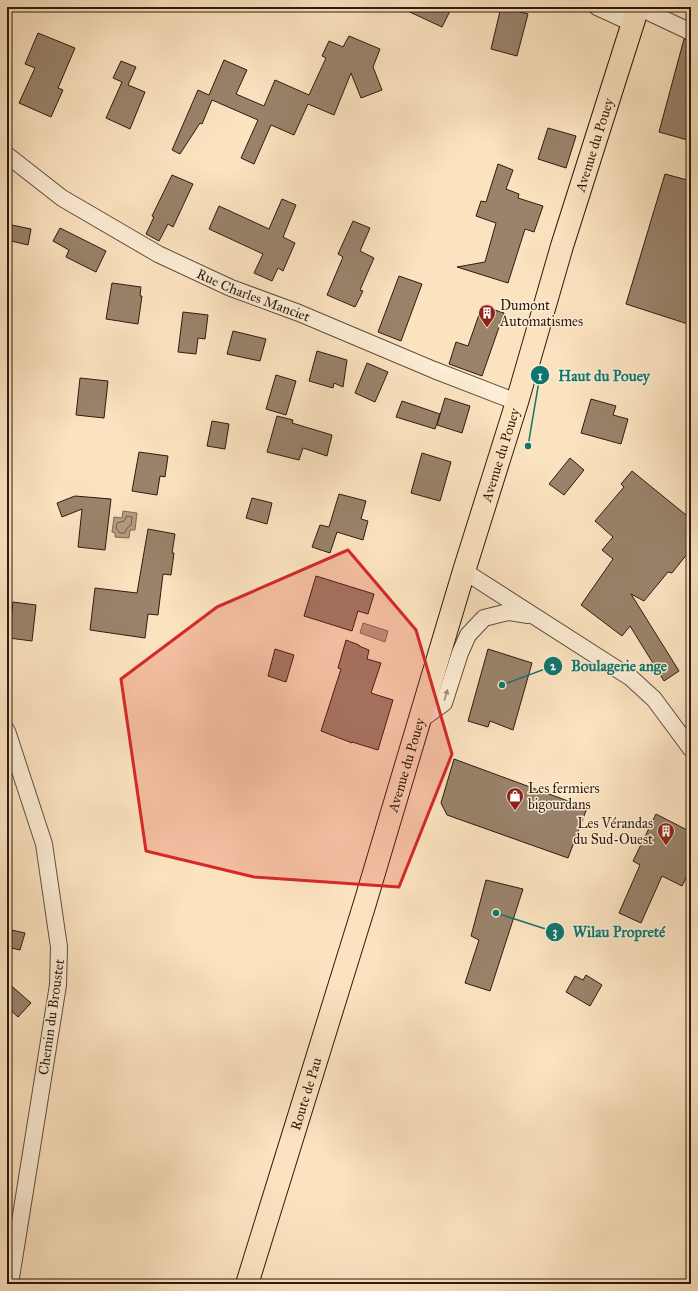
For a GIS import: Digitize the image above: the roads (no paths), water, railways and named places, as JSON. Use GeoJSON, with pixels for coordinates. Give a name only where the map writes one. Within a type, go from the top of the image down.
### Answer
{"type":"FeatureCollection","features":[{"type":"Feature","properties":{"kind":"main road","name":"Avenue du Pouey"},"geometry":{"type":"LineString","coordinates":[[364,903],[464,571],[518,402],[562,246],[636,12]]}},
{"type":"Feature","properties":{"kind":"main road","name":"Route de Pau"},"geometry":{"type":"LineString","coordinates":[[247,1284],[364,903]]}},
{"type":"Feature","properties":{"kind":"street"},"geometry":{"type":"LineString","coordinates":[[597,7],[636,12],[691,32]]}},
{"type":"Feature","properties":{"kind":"street","name":"Rue Charles Manciet"},"geometry":{"type":"LineString","coordinates":[[7,155],[62,198],[158,254],[230,288],[299,313],[434,370],[518,402]]}},
{"type":"Feature","properties":{"kind":"street"},"geometry":{"type":"LineString","coordinates":[[464,571],[631,678],[654,699],[691,749]]}},
{"type":"Feature","properties":{"kind":"street"},"geometry":{"type":"LineString","coordinates":[[419,721],[444,703],[460,653],[468,635],[484,618],[508,612],[534,616]]}},
{"type":"Feature","properties":{"kind":"street","name":"Chemin du Broustet"},"geometry":{"type":"LineString","coordinates":[[7,731],[44,844],[60,947],[58,984],[10,1284]]}},
{"type":"Feature","properties":{"kind":"water"},"geometry":{"type":"Polygon","coordinates":[[[123,511],[137,513],[135,530],[130,530],[129,538],[115,537],[115,533],[112,532],[114,517],[122,518],[123,511]]]}},
{"type":"Feature","properties":{"kind":"water"},"geometry":{"type":"Polygon","coordinates":[[[363,623],[388,631],[385,642],[360,633],[363,623]]]}},
{"type":"Feature","properties":{"kind":"place","name":"Dumont Automatismes"},"geometry":{"type":"Point","coordinates":[487,328]}},
{"type":"Feature","properties":{"kind":"place","name":"Haut du Pouey"},"geometry":{"type":"Point","coordinates":[528,446]}},
{"type":"Feature","properties":{"kind":"place","name":"Boulagerie ange"},"geometry":{"type":"Point","coordinates":[502,685]}},
{"type":"Feature","properties":{"kind":"place","name":"Les fermiers bigourdans"},"geometry":{"type":"Point","coordinates":[515,811]}},
{"type":"Feature","properties":{"kind":"place","name":"Les Vérandas du Sud-Ouest"},"geometry":{"type":"Point","coordinates":[666,846]}},
{"type":"Feature","properties":{"kind":"place","name":"Wilau Propreté"},"geometry":{"type":"Point","coordinates":[496,913]}}]}
